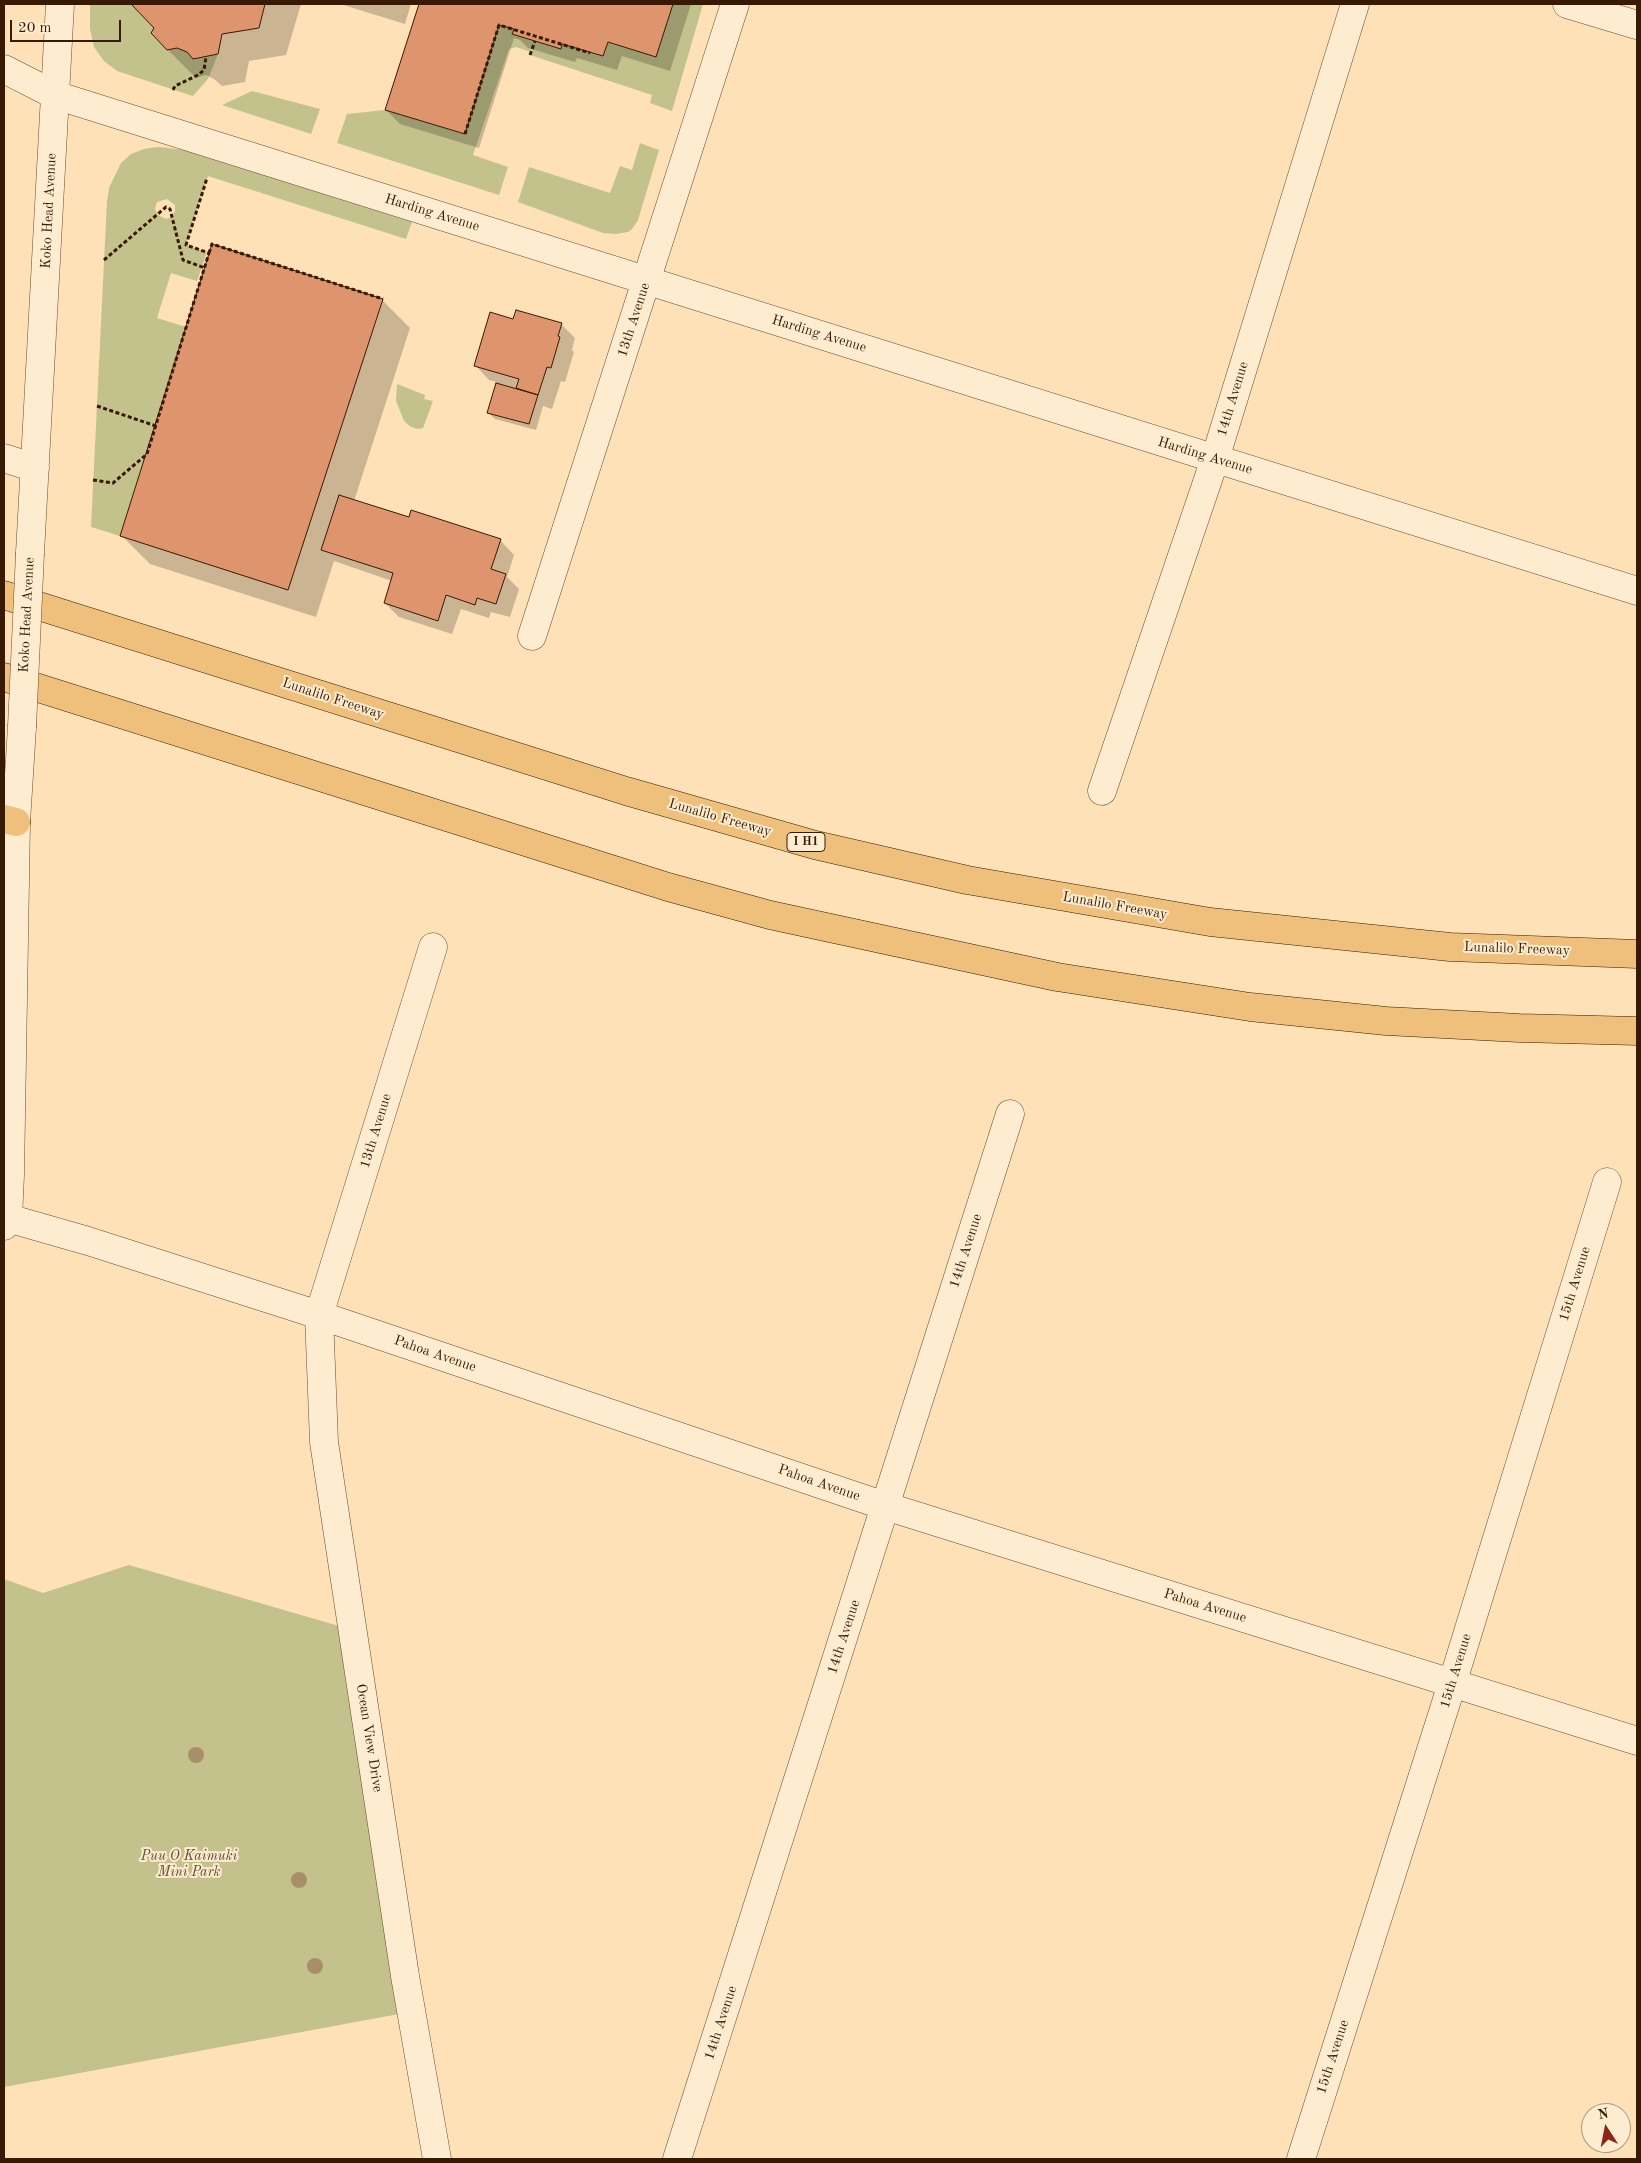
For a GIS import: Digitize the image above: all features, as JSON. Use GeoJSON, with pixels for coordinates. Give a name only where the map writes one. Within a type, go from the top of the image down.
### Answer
{"type":"FeatureCollection","features":[{"type":"Feature","properties":{"kind":"highway","name":"Lunalilo Freeway"},"geometry":{"type":"LineString","coordinates":[[4,595],[626,791],[815,845],[968,880],[1210,922],[1450,947],[1637,954]]}},
{"type":"Feature","properties":{"kind":"highway"},"geometry":{"type":"LineString","coordinates":[[4,677],[668,887],[770,915],[1057,977],[1250,1007],[1386,1021],[1519,1028],[1637,1031]]}},
{"type":"Feature","properties":{"kind":"street","name":"Koko Head Avenue"},"geometry":{"type":"LineString","coordinates":[[5,1220],[10,820],[22,727],[60,4]]}},
{"type":"Feature","properties":{"kind":"street","name":"13th Avenue"},"geometry":{"type":"LineString","coordinates":[[532,636],[735,4]]}},
{"type":"Feature","properties":{"kind":"street","name":"14th Avenue"},"geometry":{"type":"LineString","coordinates":[[1102,791],[1215,459],[1355,4]]}},
{"type":"Feature","properties":{"kind":"street"},"geometry":{"type":"LineString","coordinates":[[1567,4],[1637,25]]}},
{"type":"Feature","properties":{"kind":"street","name":"Harding Avenue"},"geometry":{"type":"LineString","coordinates":[[4,70],[55,95],[1637,591]]}},
{"type":"Feature","properties":{"kind":"street"},"geometry":{"type":"LineString","coordinates":[[4,458],[35,468]]}},
{"type":"Feature","properties":{"kind":"street","name":"13th Avenue"},"geometry":{"type":"LineString","coordinates":[[319,1315],[433,947]]}},
{"type":"Feature","properties":{"kind":"street","name":"14th Avenue"},"geometry":{"type":"LineString","coordinates":[[677,2159],[1010,1114]]}},
{"type":"Feature","properties":{"kind":"street","name":"15th Avenue"},"geometry":{"type":"LineString","coordinates":[[1301,2159],[1452,1684],[1607,1182]]}},
{"type":"Feature","properties":{"kind":"street","name":"Pahoa Avenue"},"geometry":{"type":"LineString","coordinates":[[5,1220],[88,1241],[319,1315],[885,1506],[1637,1741]]}},
{"type":"Feature","properties":{"kind":"street","name":"Ocean View Drive"},"geometry":{"type":"LineString","coordinates":[[319,1315],[324,1442],[405,1976],[437,2159]]}},
{"type":"Feature","properties":{"kind":"path"},"geometry":{"type":"LineString","coordinates":[[465,134],[500,24],[590,53]]}},
{"type":"Feature","properties":{"kind":"path"},"geometry":{"type":"LineString","coordinates":[[530,56],[535,41]]}},
{"type":"Feature","properties":{"kind":"path"},"geometry":{"type":"LineString","coordinates":[[173,90],[175,86],[204,70],[206,57]]}},
{"type":"Feature","properties":{"kind":"path"},"geometry":{"type":"LineString","coordinates":[[203,174],[208,176],[186,245],[209,253]]}},
{"type":"Feature","properties":{"kind":"path"},"geometry":{"type":"LineString","coordinates":[[104,260],[166,207],[170,209],[183,260],[205,268]]}},
{"type":"Feature","properties":{"kind":"path"},"geometry":{"type":"LineString","coordinates":[[93,480],[113,483],[147,454],[212,244],[383,299]]}},
{"type":"Feature","properties":{"kind":"path"},"geometry":{"type":"LineString","coordinates":[[97,406],[156,426]]}},
{"type":"Feature","properties":{"kind":"green space"},"geometry":{"type":"Polygon","coordinates":[[[90,4],[131,4],[154,28],[152,34],[167,50],[177,48],[187,52],[193,59],[218,54],[208,79],[193,96],[117,71],[104,61],[94,47],[90,29],[90,4]]]}},
{"type":"Feature","properties":{"kind":"green space"},"geometry":{"type":"Polygon","coordinates":[[[673,4],[703,4],[672,111],[650,103],[652,95],[530,55],[531,52],[516,47],[509,49],[473,155],[508,167],[499,195],[337,143],[347,114],[385,110],[465,134],[499,25],[514,29],[513,34],[561,49],[562,44],[603,56],[608,42],[656,57],[673,4]]]}},
{"type":"Feature","properties":{"kind":"green space"},"geometry":{"type":"Polygon","coordinates":[[[252,91],[320,109],[311,134],[222,105],[252,91]]]}},
{"type":"Feature","properties":{"kind":"green space"},"geometry":{"type":"Polygon","coordinates":[[[640,143],[659,150],[638,220],[628,232],[616,234],[603,233],[518,202],[529,167],[610,193],[620,166],[632,170],[640,143]]]}},
{"type":"Feature","properties":{"kind":"green space"},"geometry":{"type":"Polygon","coordinates":[[[158,147],[186,150],[412,222],[406,239],[208,176],[186,245],[207,252],[197,281],[171,273],[157,318],[186,327],[120,536],[91,527],[107,201],[109,188],[121,163],[131,154],[144,149],[158,147]],[[167,199],[157,202],[155,209],[158,215],[166,219],[172,217],[175,205],[167,199]]]}},
{"type":"Feature","properties":{"kind":"green space"},"geometry":{"type":"Polygon","coordinates":[[[397,384],[425,395],[424,399],[433,401],[423,428],[411,427],[404,421],[396,401],[397,384]]]}},
{"type":"Feature","properties":{"kind":"green space","name":"Puu O Kaimuki Mini Park"},"geometry":{"type":"Polygon","coordinates":[[[129,1565],[339,1626],[399,2014],[4,2087],[4,1579],[43,1593],[129,1565]]]}},
{"type":"Feature","properties":{"kind":"building"},"geometry":{"type":"Polygon","coordinates":[[[131,4],[265,4],[259,28],[222,34],[218,54],[193,59],[187,52],[177,48],[167,50],[151,33],[154,28],[131,4]]]}},
{"type":"Feature","properties":{"kind":"building"},"geometry":{"type":"Polygon","coordinates":[[[419,4],[673,4],[656,57],[608,42],[603,56],[562,44],[561,49],[512,34],[514,29],[499,25],[465,134],[385,110],[419,4]]]}},
{"type":"Feature","properties":{"kind":"building"},"geometry":{"type":"Polygon","coordinates":[[[212,244],[383,299],[288,590],[120,536],[212,244]]]}},
{"type":"Feature","properties":{"kind":"building"},"geometry":{"type":"Polygon","coordinates":[[[516,310],[562,323],[551,368],[547,367],[538,395],[516,388],[519,379],[474,366],[490,312],[513,319],[516,310]]]}},
{"type":"Feature","properties":{"kind":"building"},"geometry":{"type":"Polygon","coordinates":[[[496,383],[538,395],[529,424],[487,413],[496,383]]]}},
{"type":"Feature","properties":{"kind":"building"},"geometry":{"type":"Polygon","coordinates":[[[339,495],[409,517],[411,510],[501,539],[491,569],[506,574],[496,604],[477,598],[475,605],[446,595],[438,621],[384,603],[393,573],[321,550],[339,495]]]}}]}
